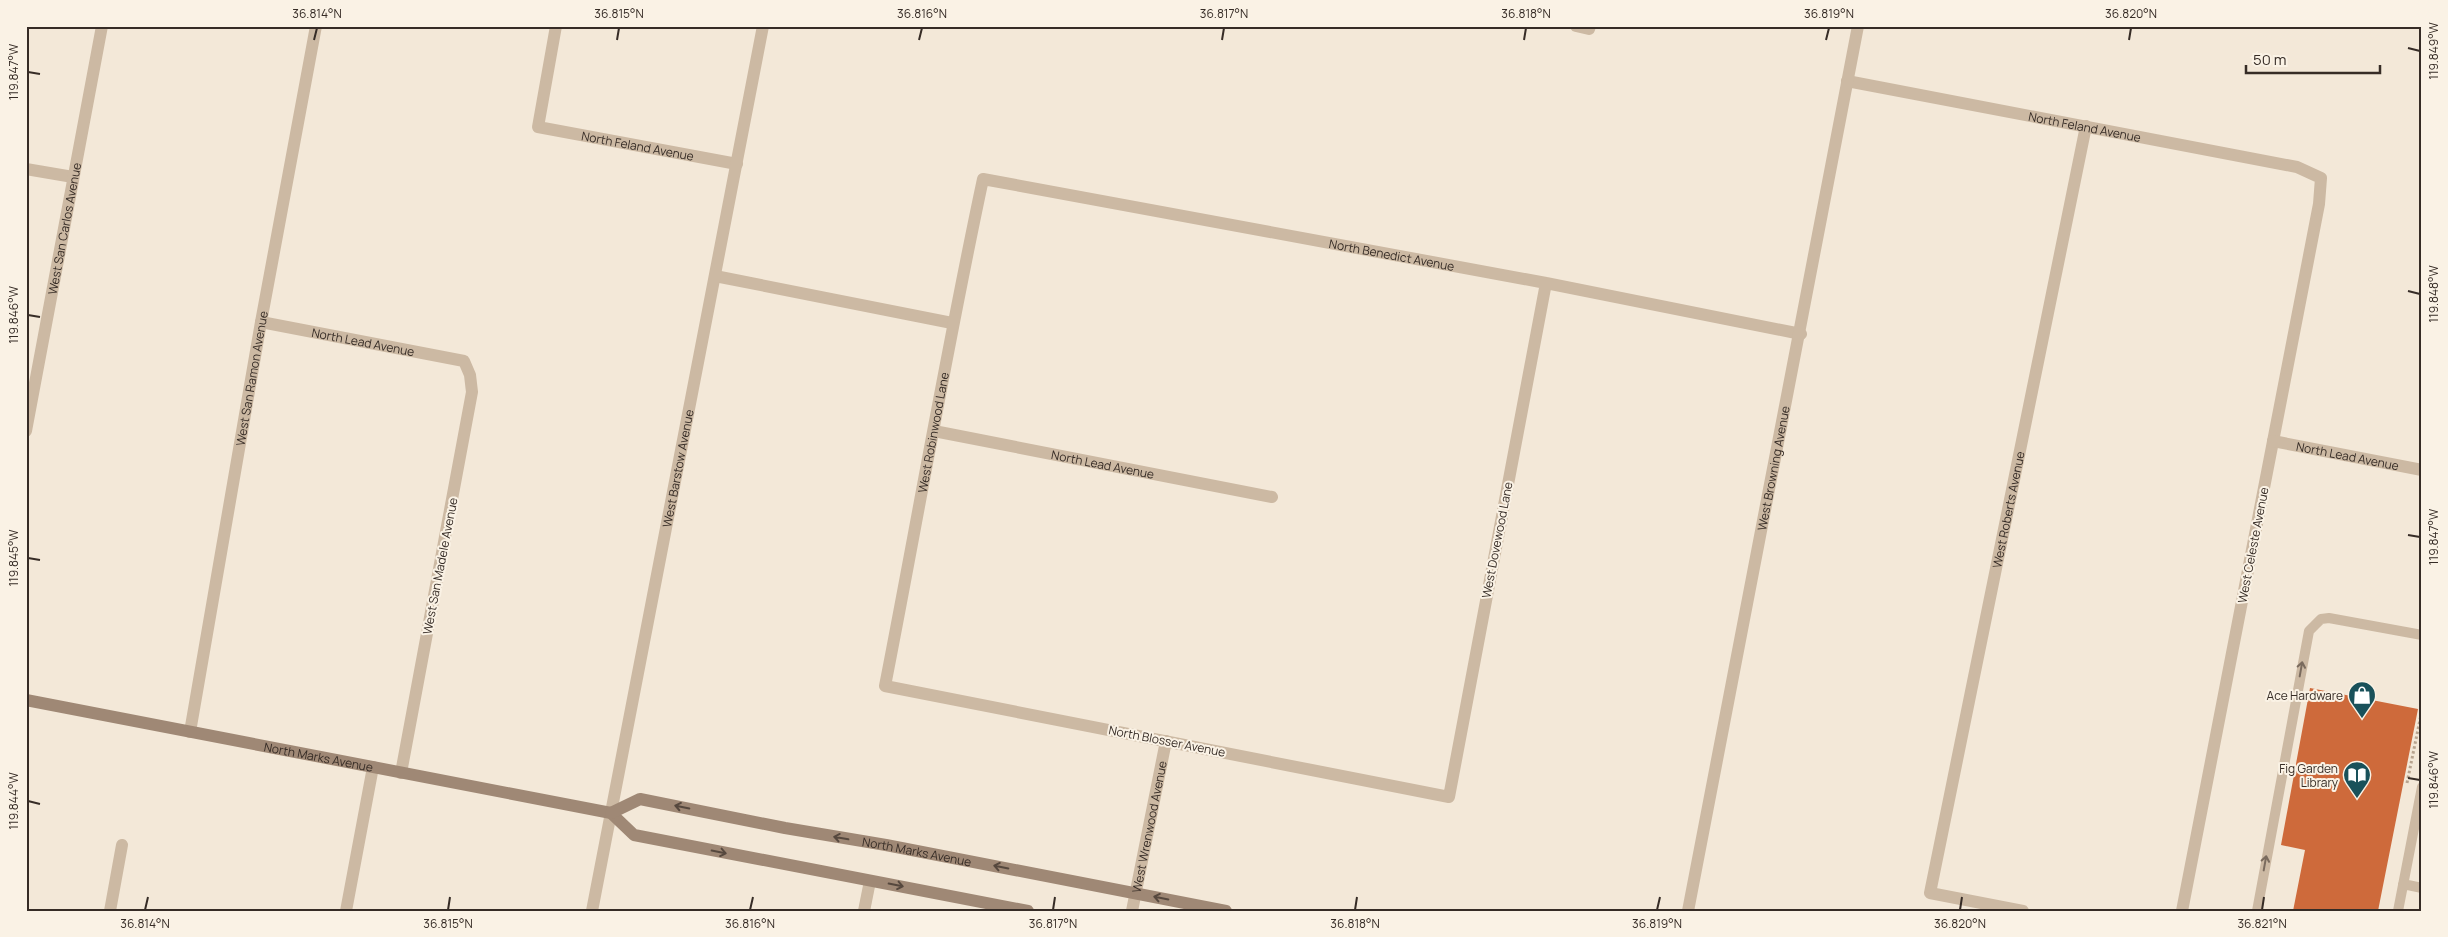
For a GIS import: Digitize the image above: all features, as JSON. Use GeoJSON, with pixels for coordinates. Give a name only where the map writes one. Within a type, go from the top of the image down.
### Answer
{"type":"FeatureCollection","features":[{"type":"Feature","properties":{"kind":"main road","name":"North Marks Avenue"},"geometry":{"type":"LineString","coordinates":[[26,700],[611,813],[640,799],[1226,911]]}},
{"type":"Feature","properties":{"kind":"main road"},"geometry":{"type":"LineString","coordinates":[[611,813],[634,835],[1028,911]]}},
{"type":"Feature","properties":{"kind":"street","name":"West San Carlos Avenue"},"geometry":{"type":"LineString","coordinates":[[26,431],[102,26]]}},
{"type":"Feature","properties":{"kind":"street","name":"West San Ramon Avenue"},"geometry":{"type":"LineString","coordinates":[[190,732],[261,322],[316,26]]}},
{"type":"Feature","properties":{"kind":"street","name":"North Feland Avenue"},"geometry":{"type":"LineString","coordinates":[[556,26],[538,127],[737,164]]}},
{"type":"Feature","properties":{"kind":"street","name":"West Barstow Avenue"},"geometry":{"type":"LineString","coordinates":[[592,911],[763,26]]}},
{"type":"Feature","properties":{"kind":"street"},"geometry":{"type":"LineString","coordinates":[[1576,26],[1590,28]]}},
{"type":"Feature","properties":{"kind":"street","name":"West Browning Avenue"},"geometry":{"type":"LineString","coordinates":[[1688,911],[1801,334],[1858,26]]}},
{"type":"Feature","properties":{"kind":"street","name":"North Feland Avenue"},"geometry":{"type":"LineString","coordinates":[[1847,81],[2297,167],[2321,178]]}},
{"type":"Feature","properties":{"kind":"street","name":"West Roberts Avenue"},"geometry":{"type":"LineString","coordinates":[[2023,911],[1930,893],[2086,126]]}},
{"type":"Feature","properties":{"kind":"street"},"geometry":{"type":"LineString","coordinates":[[26,169],[73,177]]}},
{"type":"Feature","properties":{"kind":"street","name":"West Celeste Avenue"},"geometry":{"type":"LineString","coordinates":[[2182,911],[2319,204],[2321,178]]}},
{"type":"Feature","properties":{"kind":"street","name":"North Benedict Avenue"},"geometry":{"type":"LineString","coordinates":[[983,179],[1546,283],[1801,334]]}},
{"type":"Feature","properties":{"kind":"street","name":"West Robinwood Lane"},"geometry":{"type":"LineString","coordinates":[[885,686],[934,431],[952,323],[983,179]]}},
{"type":"Feature","properties":{"kind":"street"},"geometry":{"type":"LineString","coordinates":[[715,276],[952,323]]}},
{"type":"Feature","properties":{"kind":"street","name":"West Dovewood Lane"},"geometry":{"type":"LineString","coordinates":[[1448,797],[1546,283]]}},
{"type":"Feature","properties":{"kind":"street","name":"North Lead Avenue"},"geometry":{"type":"LineString","coordinates":[[261,322],[464,361]]}},
{"type":"Feature","properties":{"kind":"street","name":"West San Madele Avenue"},"geometry":{"type":"LineString","coordinates":[[401,773],[472,392],[470,375],[464,361]]}},
{"type":"Feature","properties":{"kind":"street","name":"North Lead Avenue"},"geometry":{"type":"LineString","coordinates":[[934,431],[1272,498]]}},
{"type":"Feature","properties":{"kind":"street","name":"North Lead Avenue"},"geometry":{"type":"LineString","coordinates":[[2273,441],[2422,470]]}},
{"type":"Feature","properties":{"kind":"street","name":"North Blosser Avenue"},"geometry":{"type":"LineString","coordinates":[[885,686],[1448,797]]}},
{"type":"Feature","properties":{"kind":"street","name":"West Wrenwood Avenue"},"geometry":{"type":"LineString","coordinates":[[1132,911],[1166,741]]}},
{"type":"Feature","properties":{"kind":"street"},"geometry":{"type":"LineString","coordinates":[[346,911],[373,768]]}},
{"type":"Feature","properties":{"kind":"street"},"geometry":{"type":"LineString","coordinates":[[110,911],[122,846]]}},
{"type":"Feature","properties":{"kind":"street"},"geometry":{"type":"LineString","coordinates":[[864,911],[870,881]]}},
{"type":"Feature","properties":{"kind":"lane"},"geometry":{"type":"LineString","coordinates":[[2256,911],[2307,640],[2314,624],[2321,619],[2329,618],[2422,635]]}},
{"type":"Feature","properties":{"kind":"lane"},"geometry":{"type":"LineString","coordinates":[[2398,911],[2403,884],[2418,832],[2422,787]]}},
{"type":"Feature","properties":{"kind":"lane"},"geometry":{"type":"LineString","coordinates":[[2403,884],[2422,888]]}},
{"type":"Feature","properties":{"kind":"building"},"geometry":{"type":"Polygon","coordinates":[[[2310,688],[2418,709],[2378,911],[2293,911],[2305,850],[2281,845],[2310,688]]]}},
{"type":"Feature","properties":{"kind":"place","name":"Ace Hardware"},"geometry":{"type":"Point","coordinates":[2362,719]}},
{"type":"Feature","properties":{"kind":"place","name":"Fig Garden Library"},"geometry":{"type":"Point","coordinates":[2357,799]}}]}
